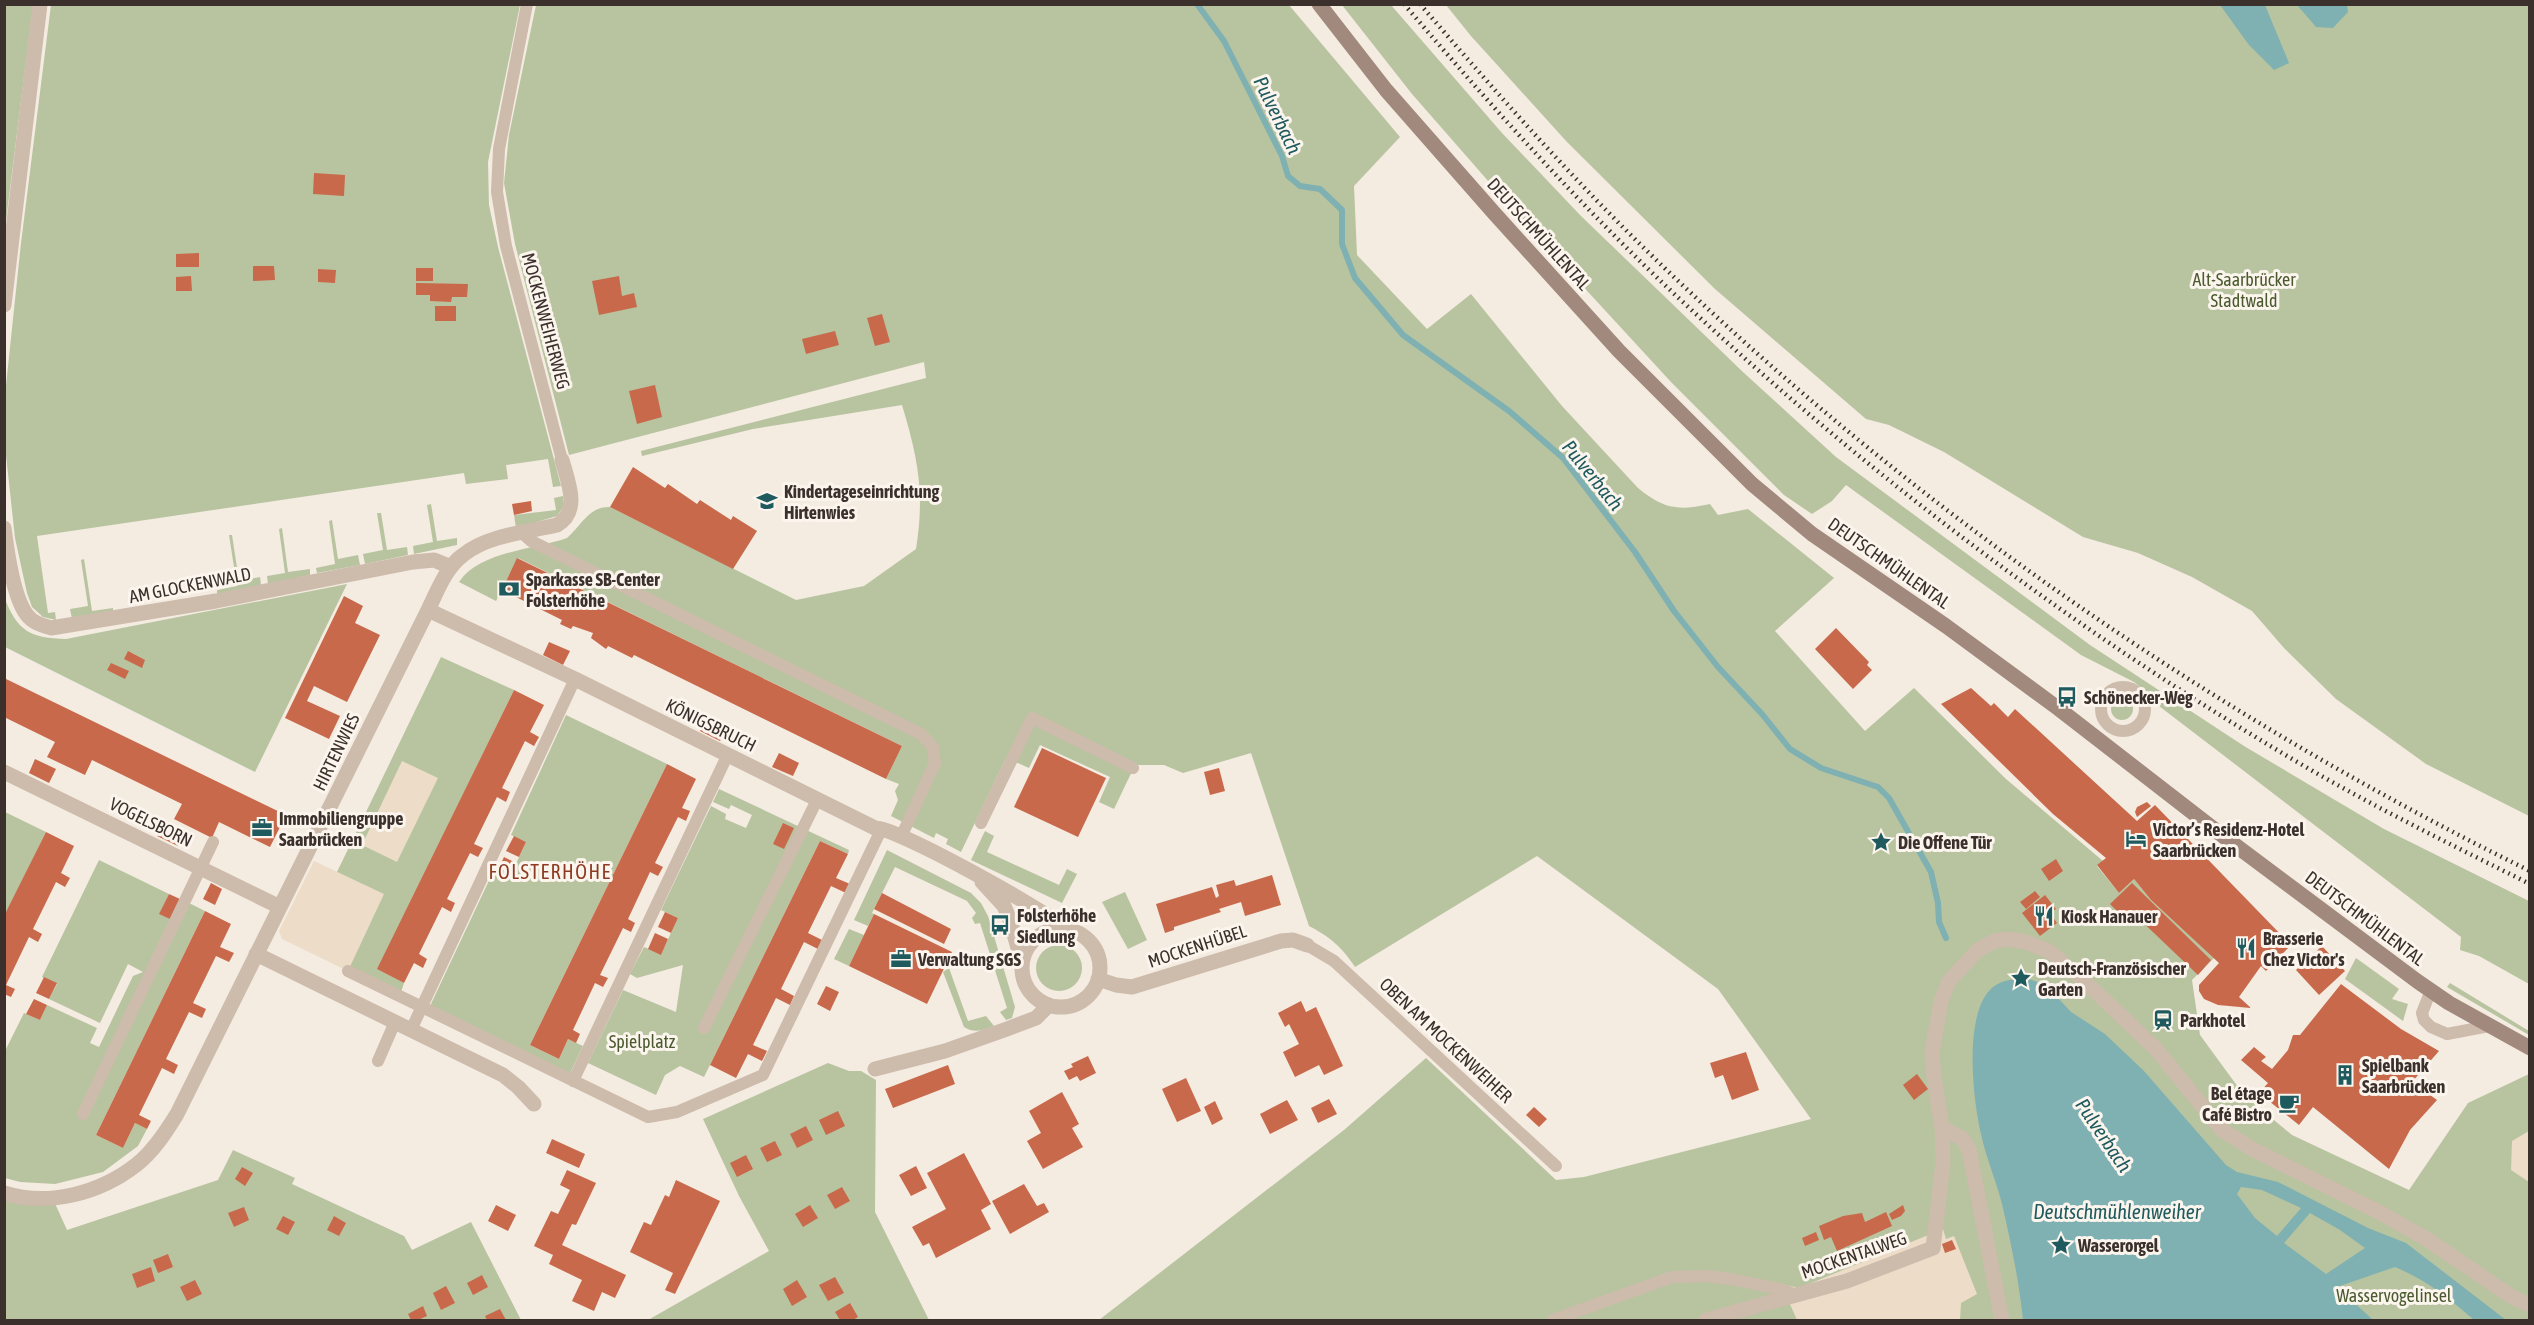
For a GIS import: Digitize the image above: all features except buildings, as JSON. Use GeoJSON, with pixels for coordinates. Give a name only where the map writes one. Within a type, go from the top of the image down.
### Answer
{"type":"FeatureCollection","features":[{"type":"Feature","properties":{"kind":"main road","name":"DEUTSCHMÜHLENTAL"},"geometry":{"type":"LineString","coordinates":[[1319,4],[1386,90],[1494,213],[1619,351],[1752,484],[1812,534],[1946,626],[2060,709],[2219,833],[2431,990],[2529,1048]]}},
{"type":"Feature","properties":{"kind":"street"},"geometry":{"type":"LineString","coordinates":[[4,305],[40,4]]}},
{"type":"Feature","properties":{"kind":"street","name":"MOCKENWEIHERWEG"},"geometry":{"type":"LineString","coordinates":[[451,567],[462,555],[483,543],[557,525],[565,520],[570,513],[572,502],[562,460]]}},
{"type":"Feature","properties":{"kind":"street","name":"AM GLOCKENWALD"},"geometry":{"type":"LineString","coordinates":[[4,528],[19,598],[25,613],[40,625],[51,628],[116,619],[413,562],[434,560],[451,567]]}},
{"type":"Feature","properties":{"kind":"street","name":"HIRTENWIES"},"geometry":{"type":"LineString","coordinates":[[4,1193],[38,1199],[71,1196],[102,1185],[137,1165],[160,1139],[177,1114],[451,567]]}},
{"type":"Feature","properties":{"kind":"street","name":"KÖNIGSBRUCH"},"geometry":{"type":"LineString","coordinates":[[428,610],[575,679],[875,828],[882,828],[901,837],[1056,919],[1068,930],[1081,934],[1091,944],[1100,967],[1098,979]]}},
{"type":"Feature","properties":{"kind":"street","name":"VOGELSBORN"},"geometry":{"type":"LineString","coordinates":[[4,772],[280,907]]}},
{"type":"Feature","properties":{"kind":"street","name":"KÖNIGSBRUCH"},"geometry":{"type":"LineString","coordinates":[[976,876],[1004,906],[1022,962],[1025,984],[1039,1000],[1049,1005]]}},
{"type":"Feature","properties":{"kind":"street"},"geometry":{"type":"LineString","coordinates":[[1022,962],[1035,939],[1051,930],[1068,930]]}},
{"type":"Feature","properties":{"kind":"street"},"geometry":{"type":"LineString","coordinates":[[2002,1320],[1969,1149],[1963,1139],[1942,1128],[1932,1052],[1941,1001],[1949,981],[1978,950],[1994,941],[2009,939],[2026,942],[2051,952],[2156,1049],[2221,1129],[2252,1149],[2379,1212],[2428,1240],[2512,1297],[2529,1305]]}},
{"type":"Feature","properties":{"kind":"street","name":"MOCKENHÜBEL"},"geometry":{"type":"LineString","coordinates":[[1098,979],[1132,987],[1281,941],[1293,940],[1307,945]]}},
{"type":"Feature","properties":{"kind":"street"},"geometry":{"type":"LineString","coordinates":[[256,954],[503,1075],[534,1104]]}},
{"type":"Feature","properties":{"kind":"street"},"geometry":{"type":"LineString","coordinates":[[875,1069],[945,1051],[1007,1029],[1036,1018],[1049,1005],[1061,1007],[1073,1005],[1093,990],[1098,979]]}},
{"type":"Feature","properties":{"kind":"street","name":"MOCKENTALWEG"},"geometry":{"type":"LineString","coordinates":[[1706,1320],[1847,1281],[1933,1248],[1943,1163],[1942,1128]]}},
{"type":"Feature","properties":{"kind":"lane","name":"MOCKENWEIHERWEG"},"geometry":{"type":"LineString","coordinates":[[527,4],[499,149],[497,192],[506,246],[562,460]]}},
{"type":"Feature","properties":{"kind":"lane"},"geometry":{"type":"LineString","coordinates":[[522,533],[531,541],[921,734],[933,747],[935,763],[901,837]]}},
{"type":"Feature","properties":{"kind":"lane"},"geometry":{"type":"LineString","coordinates":[[411,1030],[575,679]]}},
{"type":"Feature","properties":{"kind":"lane"},"geometry":{"type":"LineString","coordinates":[[981,823],[1032,718],[1133,768]]}},
{"type":"Feature","properties":{"kind":"lane"},"geometry":{"type":"LineString","coordinates":[[573,1081],[728,754]]}},
{"type":"Feature","properties":{"kind":"lane"},"geometry":{"type":"LineString","coordinates":[[704,1028],[817,800]]}},
{"type":"Feature","properties":{"kind":"lane"},"geometry":{"type":"LineString","coordinates":[[348,971],[648,1117],[677,1112],[763,1075],[882,828]]}},
{"type":"Feature","properties":{"kind":"lane"},"geometry":{"type":"LineString","coordinates":[[83,1114],[213,842]]}},
{"type":"Feature","properties":{"kind":"lane","name":"OBEN AM MOCKENWEIHER"},"geometry":{"type":"LineString","coordinates":[[1307,945],[1340,967],[1556,1166]]}},
{"type":"Feature","properties":{"kind":"lane"},"geometry":{"type":"LineString","coordinates":[[2431,990],[2422,1013],[2424,1020],[2431,1027],[2447,1034],[2489,1026]]}},
{"type":"Feature","properties":{"kind":"lane"},"geometry":{"type":"LineString","coordinates":[[378,1061],[395,1022]]}},
{"type":"Feature","properties":{"kind":"lane"},"geometry":{"type":"LineString","coordinates":[[1553,1320],[1672,1277],[1708,1276],[1736,1280],[1784,1290],[1797,1296]]}},
{"type":"Feature","properties":{"kind":"green space"},"geometry":{"type":"Polygon","coordinates":[[[5,5],[33,5],[5,229],[5,5]]]}},
{"type":"Feature","properties":{"kind":"green space"},"geometry":{"type":"Polygon","coordinates":[[[51,5],[520,5],[488,162],[489,205],[561,486],[553,487],[548,459],[506,465],[508,479],[466,484],[464,473],[37,536],[48,613],[55,612],[56,620],[43,617],[32,607],[15,538],[5,446],[5,395],[21,243],[51,5]]]}},
{"type":"Feature","properties":{"kind":"green space","name":"Wasservogelinsel"},"geometry":{"type":"Polygon","coordinates":[[[536,5],[1289,5],[1400,137],[1354,186],[1357,255],[1427,329],[1471,294],[1562,406],[1647,495],[1664,504],[1680,508],[1710,504],[1718,515],[1748,509],[1834,578],[1775,631],[1865,731],[1914,688],[2006,779],[2103,861],[2097,866],[2119,893],[2134,879],[2151,900],[2214,958],[2192,980],[2200,1035],[2251,1101],[2292,1135],[2409,1190],[2468,1103],[2529,1074],[2529,1320],[1099,1320],[1344,1130],[1426,1058],[1556,1180],[1584,1177],[1811,1119],[1718,989],[1537,856],[1355,967],[1335,943],[1309,926],[1251,753],[1183,773],[1164,765],[1135,765],[1114,809],[1099,802],[1110,777],[1040,745],[1029,768],[1006,758],[961,852],[946,844],[948,839],[936,833],[934,838],[891,816],[898,800],[895,791],[899,784],[886,779],[902,746],[518,558],[496,601],[459,582],[468,572],[493,558],[567,538],[591,513],[610,507],[796,600],[864,586],[916,549],[919,529],[920,493],[916,459],[902,405],[753,429],[642,456],[641,451],[926,378],[924,362],[569,455],[515,244],[504,183],[509,135],[536,5]]]}},
{"type":"Feature","properties":{"kind":"green space"},"geometry":{"type":"Polygon","coordinates":[[[1342,5],[1391,5],[1502,133],[1581,216],[1744,373],[1836,457],[2090,645],[2244,746],[2384,829],[2529,901],[2529,984],[2479,956],[2460,950],[2461,937],[2159,706],[2134,682],[2081,655],[1846,485],[1832,501],[1812,514],[1784,495],[1671,382],[1532,231],[1412,94],[1342,5]]]}},
{"type":"Feature","properties":{"kind":"green space","name":"Alt-Saarbrücker Stadtwald"},"geometry":{"type":"Polygon","coordinates":[[[1446,5],[2529,5],[2529,816],[2426,764],[2336,699],[2284,648],[2252,611],[2192,577],[2138,553],[2083,537],[1944,452],[1889,425],[1866,419],[1715,289],[1567,142],[1446,5]]]}},
{"type":"Feature","properties":{"kind":"green space"},"geometry":{"type":"Polygon","coordinates":[[[563,496],[564,506],[557,516],[516,528],[514,515],[556,510],[554,498],[563,496]]]}},
{"type":"Feature","properties":{"kind":"green space"},"geometry":{"type":"Polygon","coordinates":[[[431,504],[437,541],[457,538],[457,545],[414,554],[413,546],[433,542],[427,505],[431,504]]]}},
{"type":"Feature","properties":{"kind":"green space"},"geometry":{"type":"Polygon","coordinates":[[[377,513],[381,513],[387,550],[407,547],[408,555],[365,564],[363,554],[383,550],[377,513]]]}},
{"type":"Feature","properties":{"kind":"green space"},"geometry":{"type":"Polygon","coordinates":[[[332,520],[338,559],[358,555],[360,565],[317,573],[316,568],[335,564],[329,521],[332,520]]]}},
{"type":"Feature","properties":{"kind":"green space"},"geometry":{"type":"Polygon","coordinates":[[[282,528],[288,572],[310,569],[310,575],[268,584],[267,576],[285,573],[279,529],[282,528]]]}},
{"type":"Feature","properties":{"kind":"green space"},"geometry":{"type":"Polygon","coordinates":[[[229,535],[232,535],[239,581],[260,577],[261,585],[217,594],[217,590],[237,586],[229,535]]]}},
{"type":"Feature","properties":{"kind":"green space"},"geometry":{"type":"Polygon","coordinates":[[[84,559],[92,611],[113,608],[113,612],[72,619],[70,609],[88,606],[81,560],[84,559]]]}},
{"type":"Feature","properties":{"kind":"green space"},"geometry":{"type":"Polygon","coordinates":[[[347,584],[255,772],[5,647],[4,596],[14,618],[27,631],[43,637],[66,639],[347,584]]]}},
{"type":"Feature","properties":{"kind":"green space"},"geometry":{"type":"Polygon","coordinates":[[[441,657],[514,690],[378,969],[404,983],[401,992],[350,967],[337,872],[441,657]]]}},
{"type":"Feature","properties":{"kind":"green space"},"geometry":{"type":"Polygon","coordinates":[[[2122,698],[2130,701],[2133,709],[2130,717],[2122,720],[2114,717],[2111,709],[2114,701],[2122,698]]]}},
{"type":"Feature","properties":{"kind":"green space"},"geometry":{"type":"Polygon","coordinates":[[[566,715],[667,764],[530,1045],[559,1059],[568,1039],[583,1046],[570,1073],[430,1006],[493,872],[509,879],[526,842],[511,835],[566,715]]]}},
{"type":"Feature","properties":{"kind":"green space","name":"Spielplatz"},"geometry":{"type":"Polygon","coordinates":[[[719,789],[849,850],[848,854],[820,841],[704,1077],[680,1066],[665,1075],[656,1095],[588,1063],[623,990],[676,1012],[683,965],[637,978],[630,974],[644,947],[661,954],[678,918],[661,910],[711,806],[726,814],[725,819],[746,828],[752,815],[731,805],[729,809],[713,802],[719,789]]]}},
{"type":"Feature","properties":{"kind":"green space"},"geometry":{"type":"Polygon","coordinates":[[[5,812],[46,832],[5,916],[5,812]]]}},
{"type":"Feature","properties":{"kind":"green space"},"geometry":{"type":"Polygon","coordinates":[[[985,831],[994,836],[987,852],[1059,885],[1067,869],[1077,874],[1062,903],[971,860],[985,831]]]}},
{"type":"Feature","properties":{"kind":"green space"},"geometry":{"type":"Polygon","coordinates":[[[887,850],[971,893],[981,903],[988,916],[1015,1007],[1012,1018],[1006,1020],[1000,1012],[1007,1008],[980,923],[975,924],[972,918],[976,913],[967,901],[895,867],[868,926],[854,920],[887,850]]]}},
{"type":"Feature","properties":{"kind":"green space"},"geometry":{"type":"Polygon","coordinates":[[[99,860],[169,894],[160,913],[170,919],[145,972],[189,903],[205,911],[96,1135],[123,1148],[135,1123],[147,1129],[138,1146],[103,1172],[55,1184],[20,1182],[5,1178],[4,1053],[24,1013],[40,1020],[47,1005],[97,1028],[90,1043],[99,1047],[133,976],[143,972],[128,964],[100,1023],[49,999],[57,984],[42,977],[99,860]]]}},
{"type":"Feature","properties":{"kind":"green space"},"geometry":{"type":"Polygon","coordinates":[[[1125,892],[1147,940],[1128,949],[1102,902],[1125,892]]]}},
{"type":"Feature","properties":{"kind":"green space"},"geometry":{"type":"Polygon","coordinates":[[[849,929],[864,935],[849,966],[834,959],[849,929]]]}},
{"type":"Feature","properties":{"kind":"green space"},"geometry":{"type":"Polygon","coordinates":[[[1059,945],[1075,952],[1082,968],[1075,984],[1059,991],[1043,984],[1036,968],[1043,952],[1059,945]]]}},
{"type":"Feature","properties":{"kind":"green space"},"geometry":{"type":"Polygon","coordinates":[[[2356,958],[2399,989],[2392,999],[2408,1004],[2403,1021],[2345,979],[2356,958]]]}},
{"type":"Feature","properties":{"kind":"green space"},"geometry":{"type":"Polygon","coordinates":[[[949,968],[968,1021],[986,1016],[994,1026],[975,1031],[964,1027],[943,972],[949,968]]]}},
{"type":"Feature","properties":{"kind":"green space"},"geometry":{"type":"Polygon","coordinates":[[[2450,983],[2529,1031],[2529,1035],[2447,987],[2450,983]]]}},
{"type":"Feature","properties":{"kind":"green space"},"geometry":{"type":"Polygon","coordinates":[[[828,1063],[849,1071],[861,1071],[876,1080],[875,1212],[929,1320],[648,1320],[769,1251],[739,1196],[703,1119],[828,1063]]]}},
{"type":"Feature","properties":{"kind":"green space"},"geometry":{"type":"Polygon","coordinates":[[[233,1150],[295,1178],[292,1184],[404,1236],[412,1250],[471,1222],[521,1320],[5,1320],[5,1193],[53,1199],[67,1230],[218,1180],[233,1150]]]}},
{"type":"Feature","properties":{"kind":"shaded area"},"geometry":{"type":"Polygon","coordinates":[[[402,761],[438,778],[397,862],[362,845],[402,761]]]}},
{"type":"Feature","properties":{"kind":"shaded area"},"geometry":{"type":"Polygon","coordinates":[[[314,861],[384,894],[348,971],[282,939],[279,931],[314,861]]]}},
{"type":"Feature","properties":{"kind":"shaded area"},"geometry":{"type":"Polygon","coordinates":[[[2529,1131],[2529,1182],[2511,1170],[2512,1141],[2529,1131]]]}},
{"type":"Feature","properties":{"kind":"shaded area"},"geometry":{"type":"Polygon","coordinates":[[[1943,1229],[1946,1239],[1954,1236],[1977,1294],[1961,1303],[1960,1320],[1797,1320],[1781,1284],[1799,1288],[1943,1229]]]}},
{"type":"Feature","properties":{"kind":"water"},"geometry":{"type":"Polygon","coordinates":[[[2220,5],[2265,5],[2289,63],[2274,70],[2249,45],[2220,5]]]}},
{"type":"Feature","properties":{"kind":"water"},"geometry":{"type":"Polygon","coordinates":[[[2297,5],[2347,5],[2348,12],[2333,28],[2316,27],[2297,5]]]}},
{"type":"Feature","properties":{"kind":"water","name":"Deutschmühlenweiher"},"geometry":{"type":"Polygon","coordinates":[[[2026,978],[2046,985],[2071,1012],[2105,1034],[2144,1071],[2226,1165],[2237,1172],[2278,1182],[2368,1228],[2406,1243],[2506,1320],[2474,1320],[2437,1290],[2395,1267],[2337,1287],[2373,1320],[2023,1320],[2017,1276],[2000,1195],[1983,1143],[1978,1119],[1973,1081],[1973,1040],[1981,1004],[1989,991],[1997,984],[2026,978]],[[2241,1187],[2237,1194],[2255,1218],[2277,1236],[2301,1208],[2262,1190],[2241,1187]],[[2310,1213],[2284,1243],[2326,1274],[2365,1248],[2340,1230],[2310,1213]]]}},
{"type":"Feature","properties":{"kind":"waterway","name":"Pulverbach"},"geometry":{"type":"LineString","coordinates":[[1197,4],[1224,41],[1282,156],[1288,176],[1300,186],[1320,189],[1342,210],[1342,244],[1355,278],[1403,335],[1509,411],[1563,458],[1635,552],[1674,611],[1718,667],[1762,714],[1790,749],[1821,768],[1878,787],[1889,798],[1931,872],[1938,903],[1939,922],[1946,938]]}},
{"type":"Feature","properties":{"kind":"railway"},"geometry":{"type":"LineString","coordinates":[[1404,4],[1546,164],[1658,279],[1767,378],[1911,498],[2062,610],[2219,714],[2356,795],[2530,884]]}},
{"type":"Feature","properties":{"kind":"railway"},"geometry":{"type":"LineString","coordinates":[[1420,4],[1531,130],[1647,251],[1746,344],[1849,432],[1955,516],[2064,596],[2176,671],[2291,742],[2409,809],[2530,871]]}},
{"type":"Feature","properties":{"kind":"place","name":"Kindertageseinrichtung Hirtenwies"},"geometry":{"type":"Point","coordinates":[767,501]}},
{"type":"Feature","properties":{"kind":"place","name":"Sparkasse SB-Center Folsterhöhe"},"geometry":{"type":"Point","coordinates":[509,589]}},
{"type":"Feature","properties":{"kind":"place","name":"Schönecker-Weg"},"geometry":{"type":"Point","coordinates":[2067,697]}},
{"type":"Feature","properties":{"kind":"place","name":"Immobiliengruppe Saarbrücken"},"geometry":{"type":"Point","coordinates":[262,828]}},
{"type":"Feature","properties":{"kind":"place","name":"Victor’s Residenz-Hotel Saarbrücken"},"geometry":{"type":"Point","coordinates":[2136,839]}},
{"type":"Feature","properties":{"kind":"place","name":"Die Offene Tür"},"geometry":{"type":"Point","coordinates":[1881,842]}},
{"type":"Feature","properties":{"kind":"place","name":"Kiosk Hanauer"},"geometry":{"type":"Point","coordinates":[2044,916]}},
{"type":"Feature","properties":{"kind":"place","name":"Folsterhöhe Siedlung"},"geometry":{"type":"Point","coordinates":[1000,925]}},
{"type":"Feature","properties":{"kind":"place","name":"Brasserie Chez Victor's"},"geometry":{"type":"Point","coordinates":[2246,948]}},
{"type":"Feature","properties":{"kind":"place","name":"Verwaltung SGS"},"geometry":{"type":"Point","coordinates":[901,959]}},
{"type":"Feature","properties":{"kind":"place","name":"Deutsch-Französischer Garten"},"geometry":{"type":"Point","coordinates":[2021,978]}},
{"type":"Feature","properties":{"kind":"place","name":"Parkhotel"},"geometry":{"type":"Point","coordinates":[2163,1020]}},
{"type":"Feature","properties":{"kind":"place","name":"Spielbank Saarbrücken"},"geometry":{"type":"Point","coordinates":[2345,1075]}},
{"type":"Feature","properties":{"kind":"place","name":"Bel étage Café Bistro"},"geometry":{"type":"Point","coordinates":[2289,1103]}},
{"type":"Feature","properties":{"kind":"place","name":"Wasserorgel"},"geometry":{"type":"Point","coordinates":[2061,1245]}},
{"type":"Feature","properties":{"kind":"district","name":"FOLSTERHÖHE"},"geometry":{"type":"Point","coordinates":[550,871]}}]}
